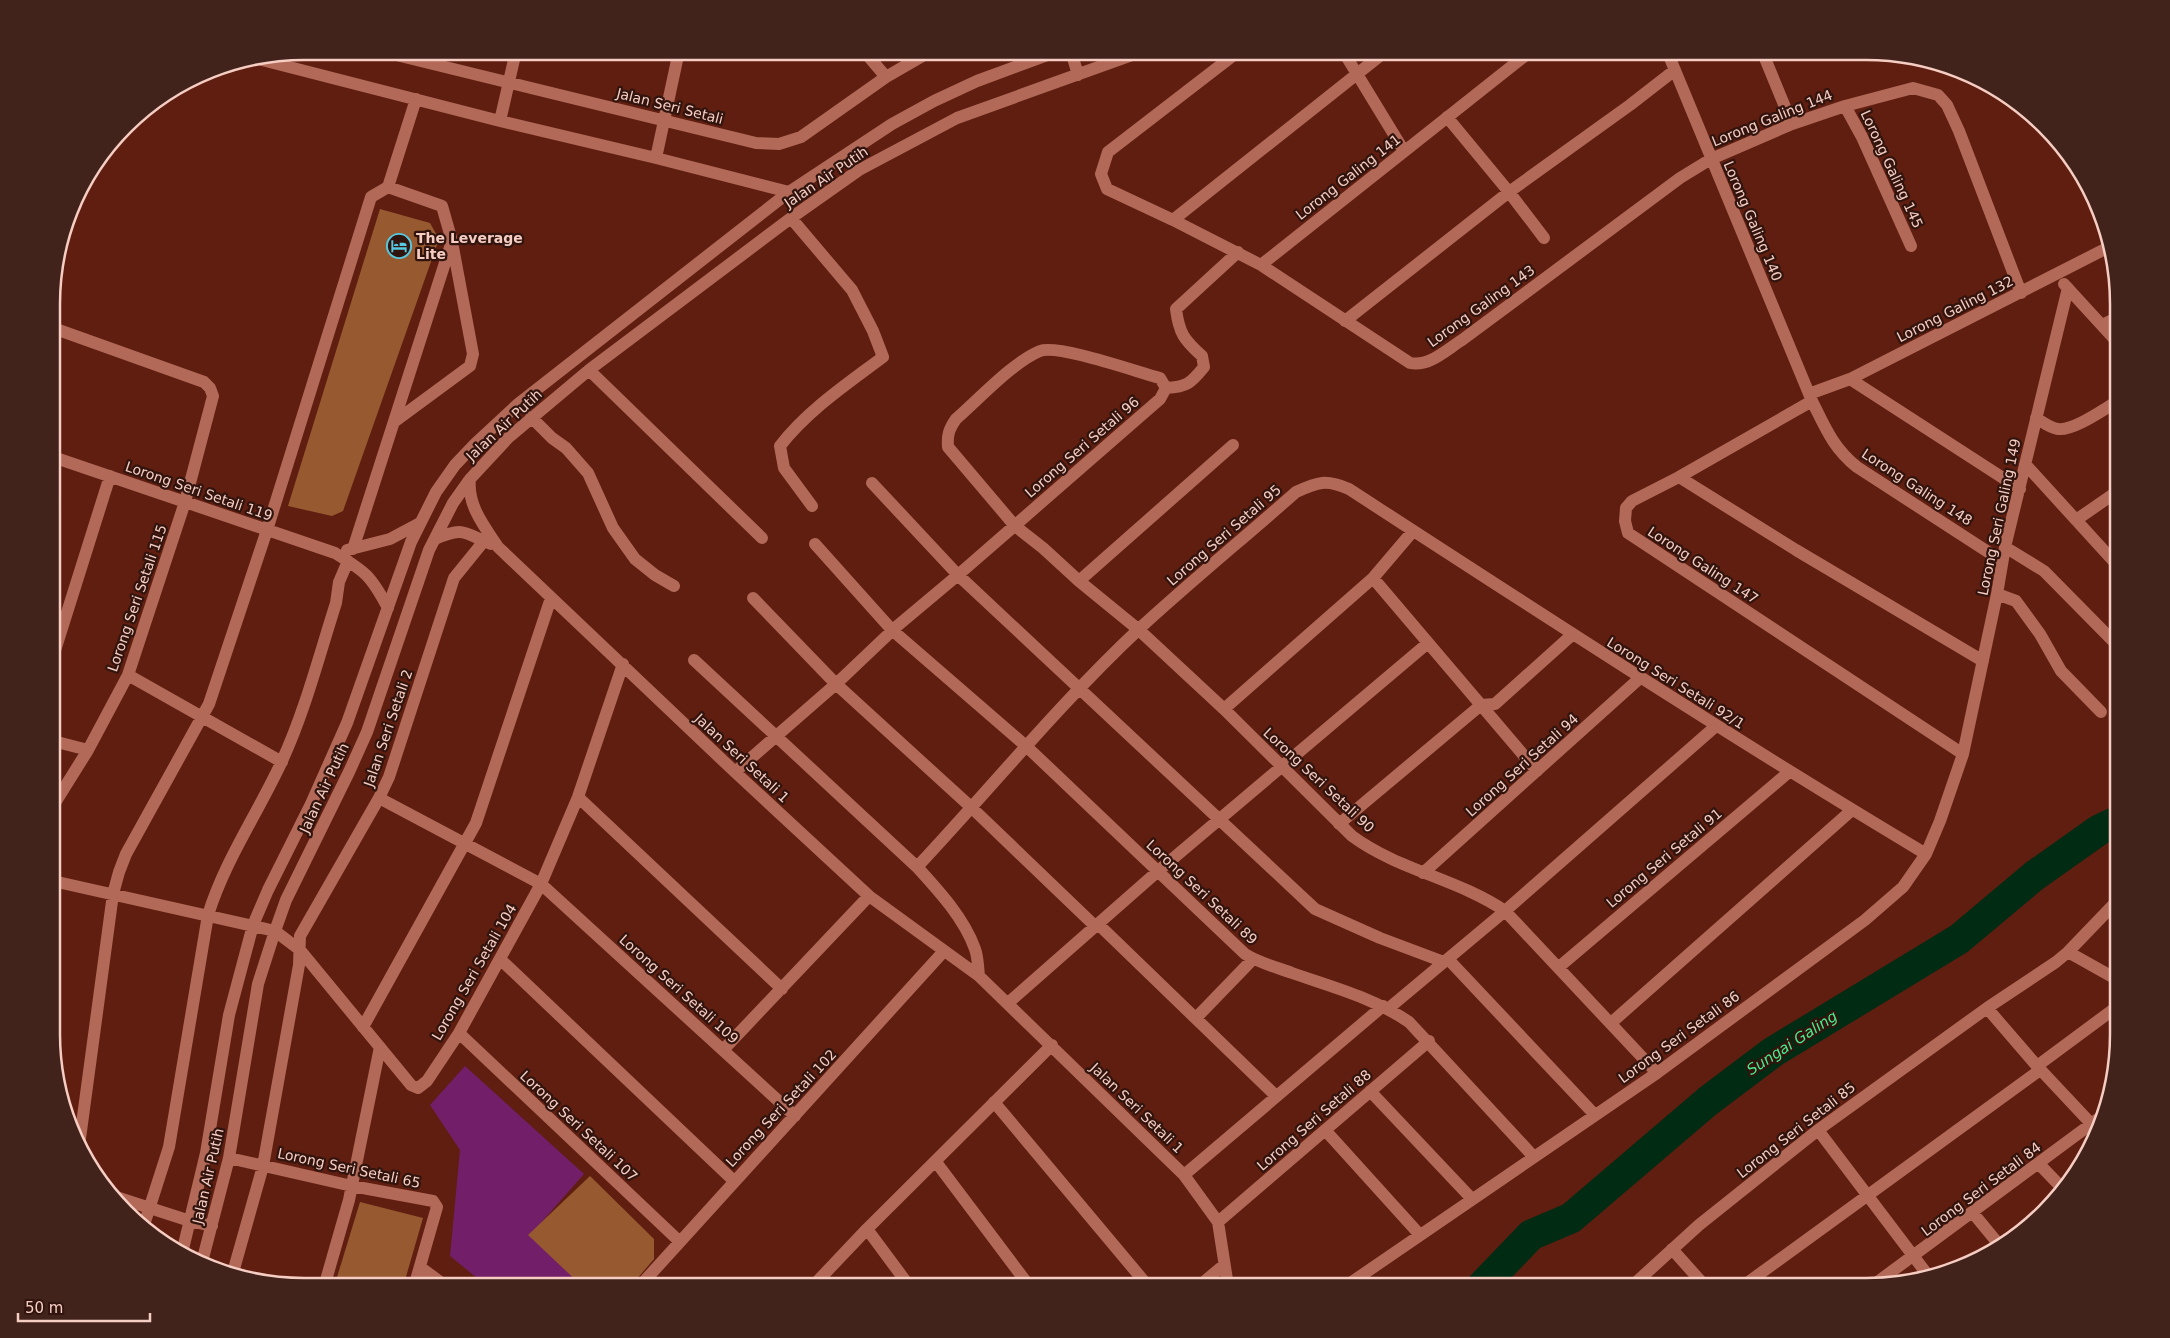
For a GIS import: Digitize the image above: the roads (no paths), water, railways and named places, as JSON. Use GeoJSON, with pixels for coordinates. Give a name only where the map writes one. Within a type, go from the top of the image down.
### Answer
{"type":"FeatureCollection","features":[{"type":"Feature","properties":{"kind":"street","name":"Jalan Seri Setali"},"geometry":{"type":"LineString","coordinates":[[417,60],[756,143],[779,144],[801,137],[886,77],[915,60]]}},
{"type":"Feature","properties":{"kind":"street"},"geometry":{"type":"LineString","coordinates":[[500,121],[514,60]]}},
{"type":"Feature","properties":{"kind":"street"},"geometry":{"type":"LineString","coordinates":[[656,158],[677,60]]}},
{"type":"Feature","properties":{"kind":"street"},"geometry":{"type":"LineString","coordinates":[[872,60],[886,77]]}},
{"type":"Feature","properties":{"kind":"street","name":"Jalan Air Putih"},"geometry":{"type":"LineString","coordinates":[[184,1246],[206,1152],[229,1015],[253,925],[268,890],[311,804],[347,723],[420,523],[436,492],[455,465],[495,424],[577,356],[789,192],[900,119],[977,81],[1033,60]]}},
{"type":"Feature","properties":{"kind":"street"},"geometry":{"type":"LineString","coordinates":[[1074,60],[1078,75]]}},
{"type":"Feature","properties":{"kind":"street","name":"Jalan Air Putih"},"geometry":{"type":"LineString","coordinates":[[204,1256],[229,1158],[258,984],[274,931],[286,900],[349,772],[366,732],[429,550],[453,503],[470,479],[488,457],[531,417],[589,370],[791,218],[859,170],[957,118],[1119,60]]}},
{"type":"Feature","properties":{"kind":"street"},"geometry":{"type":"LineString","coordinates":[[1227,60],[1108,152],[1101,174],[1107,189],[1261,264]]}},
{"type":"Feature","properties":{"kind":"street"},"geometry":{"type":"LineString","coordinates":[[1348,60],[1404,151]]}},
{"type":"Feature","properties":{"kind":"street"},"geometry":{"type":"LineString","coordinates":[[1173,220],[1375,60]]}},
{"type":"Feature","properties":{"kind":"street","name":"Lorong Galing 141"},"geometry":{"type":"LineString","coordinates":[[1261,264],[1520,60]]}},
{"type":"Feature","properties":{"kind":"street","name":"Lorong Galing 140"},"geometry":{"type":"LineString","coordinates":[[1670,60],[1810,398]]}},
{"type":"Feature","properties":{"kind":"street"},"geometry":{"type":"LineString","coordinates":[[1766,60],[1792,124]]}},
{"type":"Feature","properties":{"kind":"street"},"geometry":{"type":"LineString","coordinates":[[271,62],[789,192]]}},
{"type":"Feature","properties":{"kind":"street"},"geometry":{"type":"LineString","coordinates":[[1346,321],[1509,192],[1630,105],[1675,70]]}},
{"type":"Feature","properties":{"kind":"street","name":"Lorong Galing 144"},"geometry":{"type":"LineString","coordinates":[[1711,159],[1792,124],[1845,106],[1913,88],[1938,95],[1947,105],[1959,130],[2021,293]]}},
{"type":"Feature","properties":{"kind":"street"},"geometry":{"type":"LineString","coordinates":[[82,1134],[118,872],[126,854],[204,716],[267,530],[371,197],[388,187],[416,100]]}},
{"type":"Feature","properties":{"kind":"street","name":"Lorong Galing 145"},"geometry":{"type":"LineString","coordinates":[[1845,106],[1862,137],[1911,246]]}},
{"type":"Feature","properties":{"kind":"street"},"geometry":{"type":"LineString","coordinates":[[1448,117],[1544,238]]}},
{"type":"Feature","properties":{"kind":"street","name":"Lorong Galing 143"},"geometry":{"type":"LineString","coordinates":[[1261,264],[1410,363],[1419,364],[1427,362],[1462,340],[1680,178],[1711,159]]}},
{"type":"Feature","properties":{"kind":"street"},"geometry":{"type":"LineString","coordinates":[[388,187],[442,206],[452,241],[473,354],[470,366],[394,422]]}},
{"type":"Feature","properties":{"kind":"street"},"geometry":{"type":"LineString","coordinates":[[791,218],[852,290],[873,331],[883,357],[794,427],[780,446],[784,468],[812,506]]}},
{"type":"Feature","properties":{"kind":"street"},"geometry":{"type":"LineString","coordinates":[[354,549],[452,241]]}},
{"type":"Feature","properties":{"kind":"street","name":"Lorong Galing 132"},"geometry":{"type":"LineString","coordinates":[[1810,398],[2104,250]]}},
{"type":"Feature","properties":{"kind":"street"},"geometry":{"type":"LineString","coordinates":[[1166,388],[1182,387],[1193,381],[1204,367],[1202,356],[1186,340],[1178,327],[1176,309],[1238,252]]}},
{"type":"Feature","properties":{"kind":"street"},"geometry":{"type":"LineString","coordinates":[[2056,275],[2110,334]]}},
{"type":"Feature","properties":{"kind":"street","name":"Lorong Seri Galing 149"},"geometry":{"type":"LineString","coordinates":[[1963,754],[1997,594],[2005,547],[2068,288]]}},
{"type":"Feature","properties":{"kind":"street"},"geometry":{"type":"LineString","coordinates":[[2102,326],[2110,322]]}},
{"type":"Feature","properties":{"kind":"street","name":"Lorong Seri Setali 115"},"geometry":{"type":"LineString","coordinates":[[60,331],[204,382],[210,388],[212,396],[185,502],[128,675],[88,750],[60,795]]}},
{"type":"Feature","properties":{"kind":"street","name":"Lorong Seri Setali 90"},"geometry":{"type":"LineString","coordinates":[[1166,388],[1160,378],[1059,350],[1040,351],[1023,360],[956,419],[947,437],[948,447],[1015,526],[1139,630],[1224,709],[1339,824],[1362,843],[1423,873],[1493,903],[1505,911],[1657,1073]]}},
{"type":"Feature","properties":{"kind":"street"},"geometry":{"type":"LineString","coordinates":[[589,370],[762,538]]}},
{"type":"Feature","properties":{"kind":"street"},"geometry":{"type":"LineString","coordinates":[[1850,378],[2020,489]]}},
{"type":"Feature","properties":{"kind":"street","name":"Lorong Seri Setali 96"},"geometry":{"type":"LineString","coordinates":[[734,772],[836,684],[892,630],[1015,526],[1160,398],[1166,388]]}},
{"type":"Feature","properties":{"kind":"street","name":"Lorong Galing 147"},"geometry":{"type":"LineString","coordinates":[[1810,398],[1679,477],[1632,501],[1626,508],[1625,521],[1628,533],[1963,754]]}},
{"type":"Feature","properties":{"kind":"street","name":"Lorong Galing 148"},"geometry":{"type":"LineString","coordinates":[[1810,398],[1834,444],[1842,455],[2002,561]]}},
{"type":"Feature","properties":{"kind":"street"},"geometry":{"type":"LineString","coordinates":[[2036,418],[2052,428],[2070,428],[2110,406]]}},
{"type":"Feature","properties":{"kind":"street"},"geometry":{"type":"LineString","coordinates":[[531,417],[552,438],[566,448],[588,472],[613,528],[635,559],[655,575],[674,586]]}},
{"type":"Feature","properties":{"kind":"street"},"geometry":{"type":"LineString","coordinates":[[1079,581],[1233,445]]}},
{"type":"Feature","properties":{"kind":"street","name":"Lorong Seri Setali 119"},"geometry":{"type":"LineString","coordinates":[[60,459],[335,553],[362,569],[371,579],[388,608]]}},
{"type":"Feature","properties":{"kind":"street"},"geometry":{"type":"LineString","coordinates":[[2025,464],[2110,557]]}},
{"type":"Feature","properties":{"kind":"street"},"geometry":{"type":"LineString","coordinates":[[60,635],[110,476]]}},
{"type":"Feature","properties":{"kind":"street"},"geometry":{"type":"LineString","coordinates":[[1679,477],[1796,550],[1983,661]]}},
{"type":"Feature","properties":{"kind":"street","name":"Jalan Seri Setali 1"},"geometry":{"type":"LineString","coordinates":[[470,479],[469,491],[472,502],[484,526],[498,546],[551,598],[623,664],[734,772],[869,896],[979,976],[1008,1002],[1184,1174],[1218,1222],[1226,1278]]}},
{"type":"Feature","properties":{"kind":"street"},"geometry":{"type":"LineString","coordinates":[[872,483],[958,575],[1081,688],[1315,909],[1380,938],[1446,961],[1595,1115]]}},
{"type":"Feature","properties":{"kind":"street","name":"Lorong Seri Setali 95"},"geometry":{"type":"LineString","coordinates":[[917,867],[1026,746],[1139,630],[1296,492],[1312,484],[1336,483],[1349,489],[1413,531]]}},
{"type":"Feature","properties":{"kind":"street"},"geometry":{"type":"LineString","coordinates":[[2076,520],[2110,497]]}},
{"type":"Feature","properties":{"kind":"street"},"geometry":{"type":"LineString","coordinates":[[335,553],[390,539],[420,523]]}},
{"type":"Feature","properties":{"kind":"street","name":"Jalan Seri Setali 1"},"geometry":{"type":"LineString","coordinates":[[435,539],[454,531],[462,531],[498,546]]}},
{"type":"Feature","properties":{"kind":"street"},"geometry":{"type":"LineString","coordinates":[[1224,709],[1373,578],[1413,531]]}},
{"type":"Feature","properties":{"kind":"street","name":"Lorong Seri Setali 92/1"},"geometry":{"type":"LineString","coordinates":[[1413,531],[1789,772],[1926,854]]}},
{"type":"Feature","properties":{"kind":"street","name":"Jalan Seri Setali 2"},"geometry":{"type":"LineString","coordinates":[[234,1268],[263,1166],[297,975],[300,936],[379,798],[389,777],[454,578],[484,541]]}},
{"type":"Feature","properties":{"kind":"street","name":"Lorong Seri Setali 89"},"geometry":{"type":"LineString","coordinates":[[815,544],[892,630],[1026,746],[1245,954],[1253,959],[1386,1007],[1409,1022],[1429,1041],[1534,1157]]}},
{"type":"Feature","properties":{"kind":"street"},"geometry":{"type":"LineString","coordinates":[[2005,547],[2044,571],[2110,638]]}},
{"type":"Feature","properties":{"kind":"street"},"geometry":{"type":"LineString","coordinates":[[145,1220],[169,1146],[208,915],[218,885],[282,762],[294,734],[336,603],[339,582],[348,561]]}},
{"type":"Feature","properties":{"kind":"street"},"geometry":{"type":"LineString","coordinates":[[1373,578],[1537,772]]}},
{"type":"Feature","properties":{"kind":"street"},"geometry":{"type":"LineString","coordinates":[[1997,594],[2016,601],[2040,634],[2061,671],[2101,712]]}},
{"type":"Feature","properties":{"kind":"street"},"geometry":{"type":"LineString","coordinates":[[363,1027],[466,843],[482,809],[551,598]]}},
{"type":"Feature","properties":{"kind":"street"},"geometry":{"type":"LineString","coordinates":[[753,598],[836,684],[1097,925],[1276,1096]]}},
{"type":"Feature","properties":{"kind":"street"},"geometry":{"type":"LineString","coordinates":[[1339,824],[1481,705],[1496,704],[1573,634]]}},
{"type":"Feature","properties":{"kind":"street"},"geometry":{"type":"LineString","coordinates":[[1008,1002],[1157,872],[1428,643]]}},
{"type":"Feature","properties":{"kind":"street"},"geometry":{"type":"LineString","coordinates":[[694,660],[917,867],[936,888],[966,930],[975,950],[979,976]]}},
{"type":"Feature","properties":{"kind":"street","name":"Lorong Seri Setali 104"},"geometry":{"type":"LineString","coordinates":[[274,931],[300,950],[411,1085],[418,1088],[427,1081],[459,1033],[541,884],[578,797],[623,664]]}},
{"type":"Feature","properties":{"kind":"street"},"geometry":{"type":"LineString","coordinates":[[128,675],[204,716],[282,762]]}},
{"type":"Feature","properties":{"kind":"street","name":"Lorong Seri Setali 94"},"geometry":{"type":"LineString","coordinates":[[1423,873],[1640,678]]}},
{"type":"Feature","properties":{"kind":"street"},"geometry":{"type":"LineString","coordinates":[[1184,1174],[1276,1096],[1446,961],[1716,726]]}},
{"type":"Feature","properties":{"kind":"street"},"geometry":{"type":"LineString","coordinates":[[60,743],[88,750]]}},
{"type":"Feature","properties":{"kind":"street","name":"Lorong Seri Setali 86"},"geometry":{"type":"LineString","coordinates":[[1358,1278],[1657,1073],[1884,905],[1903,887],[1926,854],[1940,821],[1963,754]]}},
{"type":"Feature","properties":{"kind":"street","name":"Lorong Seri Setali 91"},"geometry":{"type":"LineString","coordinates":[[1559,967],[1789,772]]}},
{"type":"Feature","properties":{"kind":"street"},"geometry":{"type":"LineString","coordinates":[[578,797],[782,989]]}},
{"type":"Feature","properties":{"kind":"street","name":"Lorong Seri Setali 109"},"geometry":{"type":"LineString","coordinates":[[379,798],[541,884],[796,1116]]}},
{"type":"Feature","properties":{"kind":"street"},"geometry":{"type":"LineString","coordinates":[[1611,1024],[1852,810]]}},
{"type":"Feature","properties":{"kind":"street"},"geometry":{"type":"LineString","coordinates":[[60,882],[274,931]]}},
{"type":"Feature","properties":{"kind":"street"},"geometry":{"type":"LineString","coordinates":[[724,1050],[869,896]]}},
{"type":"Feature","properties":{"kind":"street","name":"Lorong Seri Setali 85"},"geometry":{"type":"LineString","coordinates":[[1641,1278],[1672,1249],[1818,1130],[2068,952],[2110,908]]}},
{"type":"Feature","properties":{"kind":"street","name":"Lorong Seri Setali 102"},"geometry":{"type":"LineString","coordinates":[[647,1278],[734,1181],[796,1116],[944,950]]}},
{"type":"Feature","properties":{"kind":"street"},"geometry":{"type":"LineString","coordinates":[[2068,952],[2110,976]]}},
{"type":"Feature","properties":{"kind":"street"},"geometry":{"type":"LineString","coordinates":[[500,959],[734,1181]]}},
{"type":"Feature","properties":{"kind":"street"},"geometry":{"type":"LineString","coordinates":[[1196,1018],[1253,959]]}},
{"type":"Feature","properties":{"kind":"street"},"geometry":{"type":"LineString","coordinates":[[1987,1008],[2038,1068],[2092,1126]]}},
{"type":"Feature","properties":{"kind":"street"},"geometry":{"type":"LineString","coordinates":[[1753,1278],[2038,1068],[2110,1012]]}},
{"type":"Feature","properties":{"kind":"street","name":"Lorong Seri Setali 107"},"geometry":{"type":"LineString","coordinates":[[459,1033],[679,1241]]}},
{"type":"Feature","properties":{"kind":"street","name":"Lorong Seri Setali 88"},"geometry":{"type":"LineString","coordinates":[[1218,1222],[1429,1041]]}},
{"type":"Feature","properties":{"kind":"street"},"geometry":{"type":"LineString","coordinates":[[821,1278],[867,1229],[1052,1045]]}},
{"type":"Feature","properties":{"kind":"street"},"geometry":{"type":"LineString","coordinates":[[326,1278],[352,1186],[380,1046]]}},
{"type":"Feature","properties":{"kind":"street"},"geometry":{"type":"LineString","coordinates":[[1370,1091],[1472,1199]]}},
{"type":"Feature","properties":{"kind":"street"},"geometry":{"type":"LineString","coordinates":[[994,1102],[1141,1278]]}},
{"type":"Feature","properties":{"kind":"street"},"geometry":{"type":"LineString","coordinates":[[1325,1130],[1420,1235]]}},
{"type":"Feature","properties":{"kind":"street"},"geometry":{"type":"LineString","coordinates":[[1818,1130],[1924,1271]]}},
{"type":"Feature","properties":{"kind":"street","name":"Lorong Seri Setali 84"},"geometry":{"type":"LineString","coordinates":[[1885,1277],[2039,1164],[2090,1131]]}},
{"type":"Feature","properties":{"kind":"street","name":"Lorong Seri Setali 65"},"geometry":{"type":"LineString","coordinates":[[229,1158],[352,1186],[433,1200],[437,1207],[417,1278]]}},
{"type":"Feature","properties":{"kind":"street"},"geometry":{"type":"LineString","coordinates":[[936,1162],[1024,1278]]}},
{"type":"Feature","properties":{"kind":"street"},"geometry":{"type":"LineString","coordinates":[[2039,1164],[2059,1185]]}},
{"type":"Feature","properties":{"kind":"street"},"geometry":{"type":"LineString","coordinates":[[123,1199],[190,1221],[212,1226]]}},
{"type":"Feature","properties":{"kind":"street"},"geometry":{"type":"LineString","coordinates":[[1973,1213],[1995,1241]]}},
{"type":"Feature","properties":{"kind":"street"},"geometry":{"type":"LineString","coordinates":[[867,1229],[904,1278]]}},
{"type":"Feature","properties":{"kind":"street"},"geometry":{"type":"LineString","coordinates":[[1672,1249],[1698,1278]]}},
{"type":"Feature","properties":{"kind":"street"},"geometry":{"type":"LineString","coordinates":[[1209,1278],[1224,1265]]}},
{"type":"Feature","properties":{"kind":"street"},"geometry":{"type":"LineString","coordinates":[[420,1267],[435,1278]]}},
{"type":"Feature","properties":{"kind":"waterway","name":"Sungai Galing"},"geometry":{"type":"LineString","coordinates":[[1490,1278],[1531,1235],[1571,1218],[1708,1101],[1773,1052],[1959,939],[2034,876],[2099,830],[2110,825]]}},
{"type":"Feature","properties":{"kind":"place","name":"The Leverage Lite"},"geometry":{"type":"Point","coordinates":[399,246]}}]}
